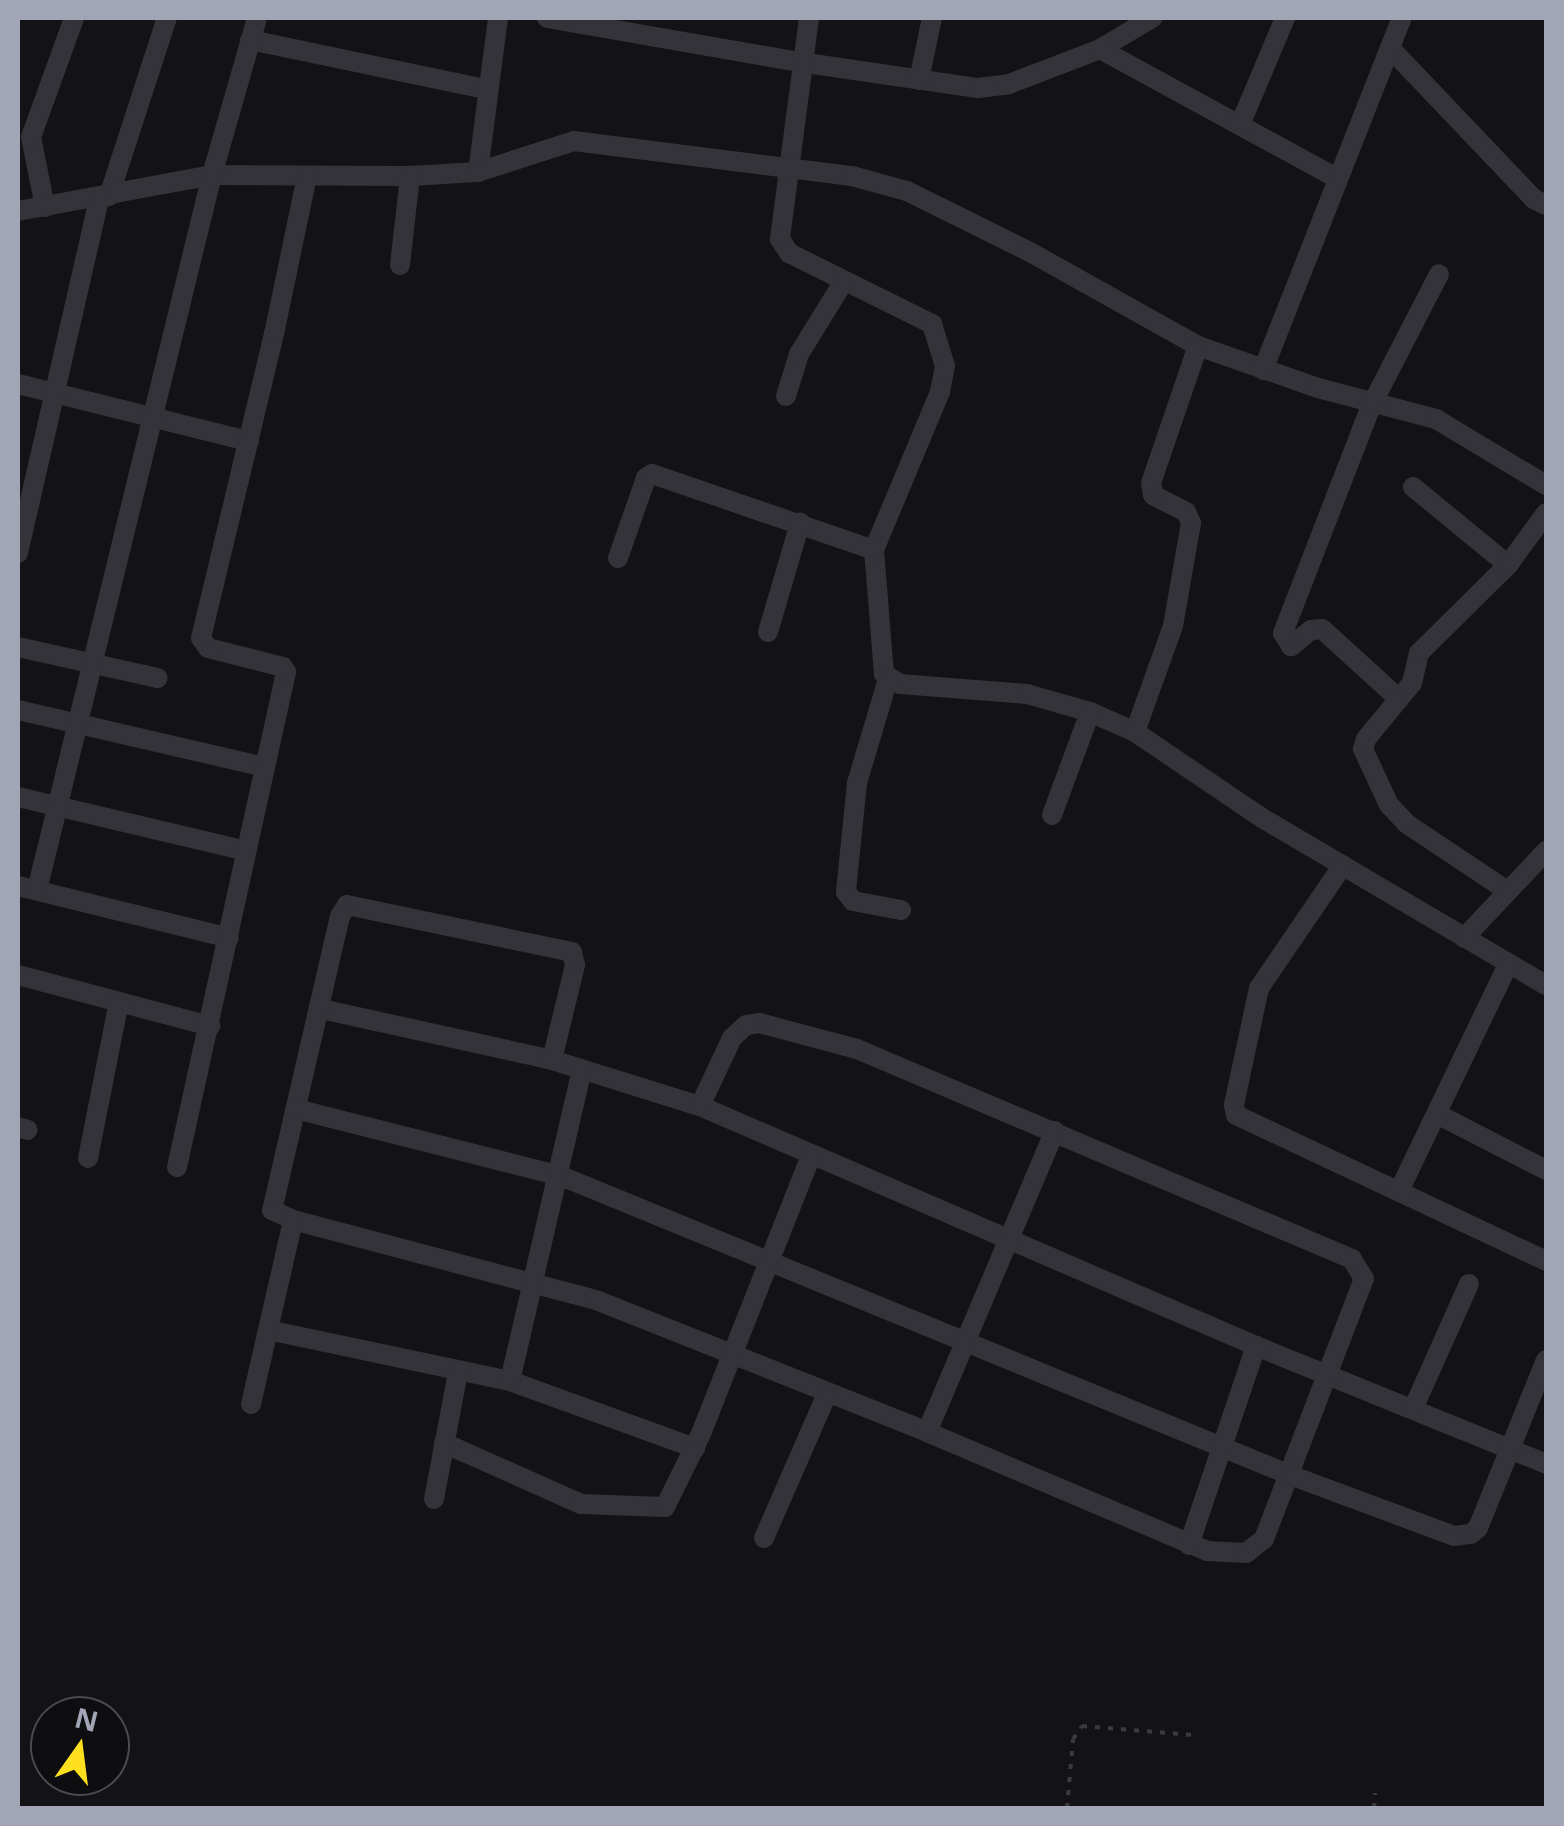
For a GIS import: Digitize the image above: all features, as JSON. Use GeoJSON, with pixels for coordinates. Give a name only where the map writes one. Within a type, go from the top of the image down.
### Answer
{"type":"FeatureCollection","features":[{"type":"Feature","properties":{"kind":"street"},"geometry":{"type":"LineString","coordinates":[[45,208],[24,143],[34,127],[74,18]]}},
{"type":"Feature","properties":{"kind":"street"},"geometry":{"type":"LineString","coordinates":[[18,553],[104,197],[166,18]]}},
{"type":"Feature","properties":{"kind":"street"},"geometry":{"type":"LineString","coordinates":[[229,938],[27,888],[58,806],[212,175],[257,18]]}},
{"type":"Feature","properties":{"kind":"street"},"geometry":{"type":"LineString","coordinates":[[478,172],[485,89],[498,18]]}},
{"type":"Feature","properties":{"kind":"street"},"geometry":{"type":"LineString","coordinates":[[547,18],[615,22],[806,64],[993,87],[1100,50],[1152,18]]}},
{"type":"Feature","properties":{"kind":"street"},"geometry":{"type":"LineString","coordinates":[[809,18],[806,64],[786,169],[780,232],[784,247],[932,324],[945,366],[940,392],[874,550],[882,668],[888,679],[858,784],[846,892],[853,901],[901,910]]}},
{"type":"Feature","properties":{"kind":"street"},"geometry":{"type":"LineString","coordinates":[[919,80],[932,18]]}},
{"type":"Feature","properties":{"kind":"street"},"geometry":{"type":"LineString","coordinates":[[1240,125],[1285,18]]}},
{"type":"Feature","properties":{"kind":"street"},"geometry":{"type":"LineString","coordinates":[[1264,370],[1402,18]]}},
{"type":"Feature","properties":{"kind":"street"},"geometry":{"type":"LineString","coordinates":[[250,40],[485,89]]}},
{"type":"Feature","properties":{"kind":"street"},"geometry":{"type":"LineString","coordinates":[[1390,48],[1534,199],[1546,205]]}},
{"type":"Feature","properties":{"kind":"street"},"geometry":{"type":"LineString","coordinates":[[1100,50],[1338,178]]}},
{"type":"Feature","properties":{"kind":"street"},"geometry":{"type":"LineString","coordinates":[[18,211],[212,175],[410,176],[478,172],[581,141],[852,176],[907,190],[1030,252],[1198,346],[1372,404],[1436,419],[1546,486]]}},
{"type":"Feature","properties":{"kind":"street"},"geometry":{"type":"LineString","coordinates":[[177,1167],[285,670],[208,648],[201,638],[307,176]]}},
{"type":"Feature","properties":{"kind":"street"},"geometry":{"type":"LineString","coordinates":[[400,264],[410,176]]}},
{"type":"Feature","properties":{"kind":"street"},"geometry":{"type":"LineString","coordinates":[[1399,699],[1322,629],[1312,630],[1295,646],[1284,640],[1372,404],[1439,274]]}},
{"type":"Feature","properties":{"kind":"street"},"geometry":{"type":"LineString","coordinates":[[786,396],[799,354],[844,281]]}},
{"type":"Feature","properties":{"kind":"street"},"geometry":{"type":"LineString","coordinates":[[1135,732],[1173,626],[1191,522],[1186,512],[1153,495],[1152,483],[1198,346]]}},
{"type":"Feature","properties":{"kind":"street"},"geometry":{"type":"LineString","coordinates":[[18,384],[248,441]]}},
{"type":"Feature","properties":{"kind":"street"},"geometry":{"type":"LineString","coordinates":[[618,558],[646,478],[652,474],[874,550]]}},
{"type":"Feature","properties":{"kind":"street"},"geometry":{"type":"LineString","coordinates":[[1413,487],[1508,565]]}},
{"type":"Feature","properties":{"kind":"street"},"geometry":{"type":"LineString","coordinates":[[1506,890],[1408,824],[1389,805],[1363,748],[1412,683],[1420,653],[1508,565],[1546,513]]}},
{"type":"Feature","properties":{"kind":"street"},"geometry":{"type":"LineString","coordinates":[[768,632],[800,523]]}},
{"type":"Feature","properties":{"kind":"street"},"geometry":{"type":"LineString","coordinates":[[18,647],[158,678]]}},
{"type":"Feature","properties":{"kind":"street"},"geometry":{"type":"LineString","coordinates":[[888,679],[914,686],[1027,694],[1090,712],[1135,732],[1262,818],[1546,985]]}},
{"type":"Feature","properties":{"kind":"street"},"geometry":{"type":"LineString","coordinates":[[18,710],[264,767]]}},
{"type":"Feature","properties":{"kind":"street"},"geometry":{"type":"LineString","coordinates":[[1052,815],[1090,712]]}},
{"type":"Feature","properties":{"kind":"street"},"geometry":{"type":"LineString","coordinates":[[18,797],[246,850]]}},
{"type":"Feature","properties":{"kind":"street"},"geometry":{"type":"LineString","coordinates":[[1464,938],[1546,851]]}},
{"type":"Feature","properties":{"kind":"street"},"geometry":{"type":"LineString","coordinates":[[1343,865],[1259,988],[1234,1111],[1240,1119],[1546,1261]]}},
{"type":"Feature","properties":{"kind":"street"},"geometry":{"type":"LineString","coordinates":[[552,1060],[576,957],[566,950],[347,905],[340,916],[272,1206],[275,1214],[536,1281],[732,1352],[1189,1544],[1237,1554],[1252,1550],[1264,1539],[1364,1279],[1359,1265],[857,1049],[759,1023],[746,1025],[732,1038],[700,1106]]}},
{"type":"Feature","properties":{"kind":"street"},"geometry":{"type":"LineString","coordinates":[[1400,1191],[1508,965]]}},
{"type":"Feature","properties":{"kind":"street"},"geometry":{"type":"LineString","coordinates":[[18,975],[210,1026]]}},
{"type":"Feature","properties":{"kind":"street"},"geometry":{"type":"LineString","coordinates":[[88,1158],[119,1002]]}},
{"type":"Feature","properties":{"kind":"street"},"geometry":{"type":"LineString","coordinates":[[321,1009],[552,1060],[700,1106],[1256,1346],[1546,1464]]}},
{"type":"Feature","properties":{"kind":"street"},"geometry":{"type":"LineString","coordinates":[[510,1380],[561,1176],[582,1069]]}},
{"type":"Feature","properties":{"kind":"street"},"geometry":{"type":"LineString","coordinates":[[296,1108],[561,1176],[768,1257],[1290,1475],[1454,1536],[1467,1536],[1478,1528],[1546,1360]]}},
{"type":"Feature","properties":{"kind":"street"},"geometry":{"type":"LineString","coordinates":[[1436,1114],[1546,1170]]}},
{"type":"Feature","properties":{"kind":"street"},"geometry":{"type":"LineString","coordinates":[[927,1432],[1054,1131]]}},
{"type":"Feature","properties":{"kind":"street"},"geometry":{"type":"LineString","coordinates":[[444,1443],[581,1504],[658,1508],[669,1503],[695,1448],[811,1155]]}},
{"type":"Feature","properties":{"kind":"street"},"geometry":{"type":"LineString","coordinates":[[251,1404],[293,1220]]}},
{"type":"Feature","properties":{"kind":"street"},"geometry":{"type":"LineString","coordinates":[[1413,1409],[1469,1284]]}},
{"type":"Feature","properties":{"kind":"street"},"geometry":{"type":"LineString","coordinates":[[268,1330],[510,1380],[695,1448]]}},
{"type":"Feature","properties":{"kind":"street"},"geometry":{"type":"LineString","coordinates":[[1189,1544],[1256,1346]]}},
{"type":"Feature","properties":{"kind":"street"},"geometry":{"type":"LineString","coordinates":[[434,1500],[458,1372]]}},
{"type":"Feature","properties":{"kind":"street"},"geometry":{"type":"LineString","coordinates":[[764,1538],[828,1394]]}},
{"type":"Feature","properties":{"kind":"path"},"geometry":{"type":"LineString","coordinates":[[1067,1808],[1073,1739],[1082,1726],[1193,1735]]}},
{"type":"Feature","properties":{"kind":"path"},"geometry":{"type":"LineString","coordinates":[[1374,1808],[1375,1793]]}}]}
